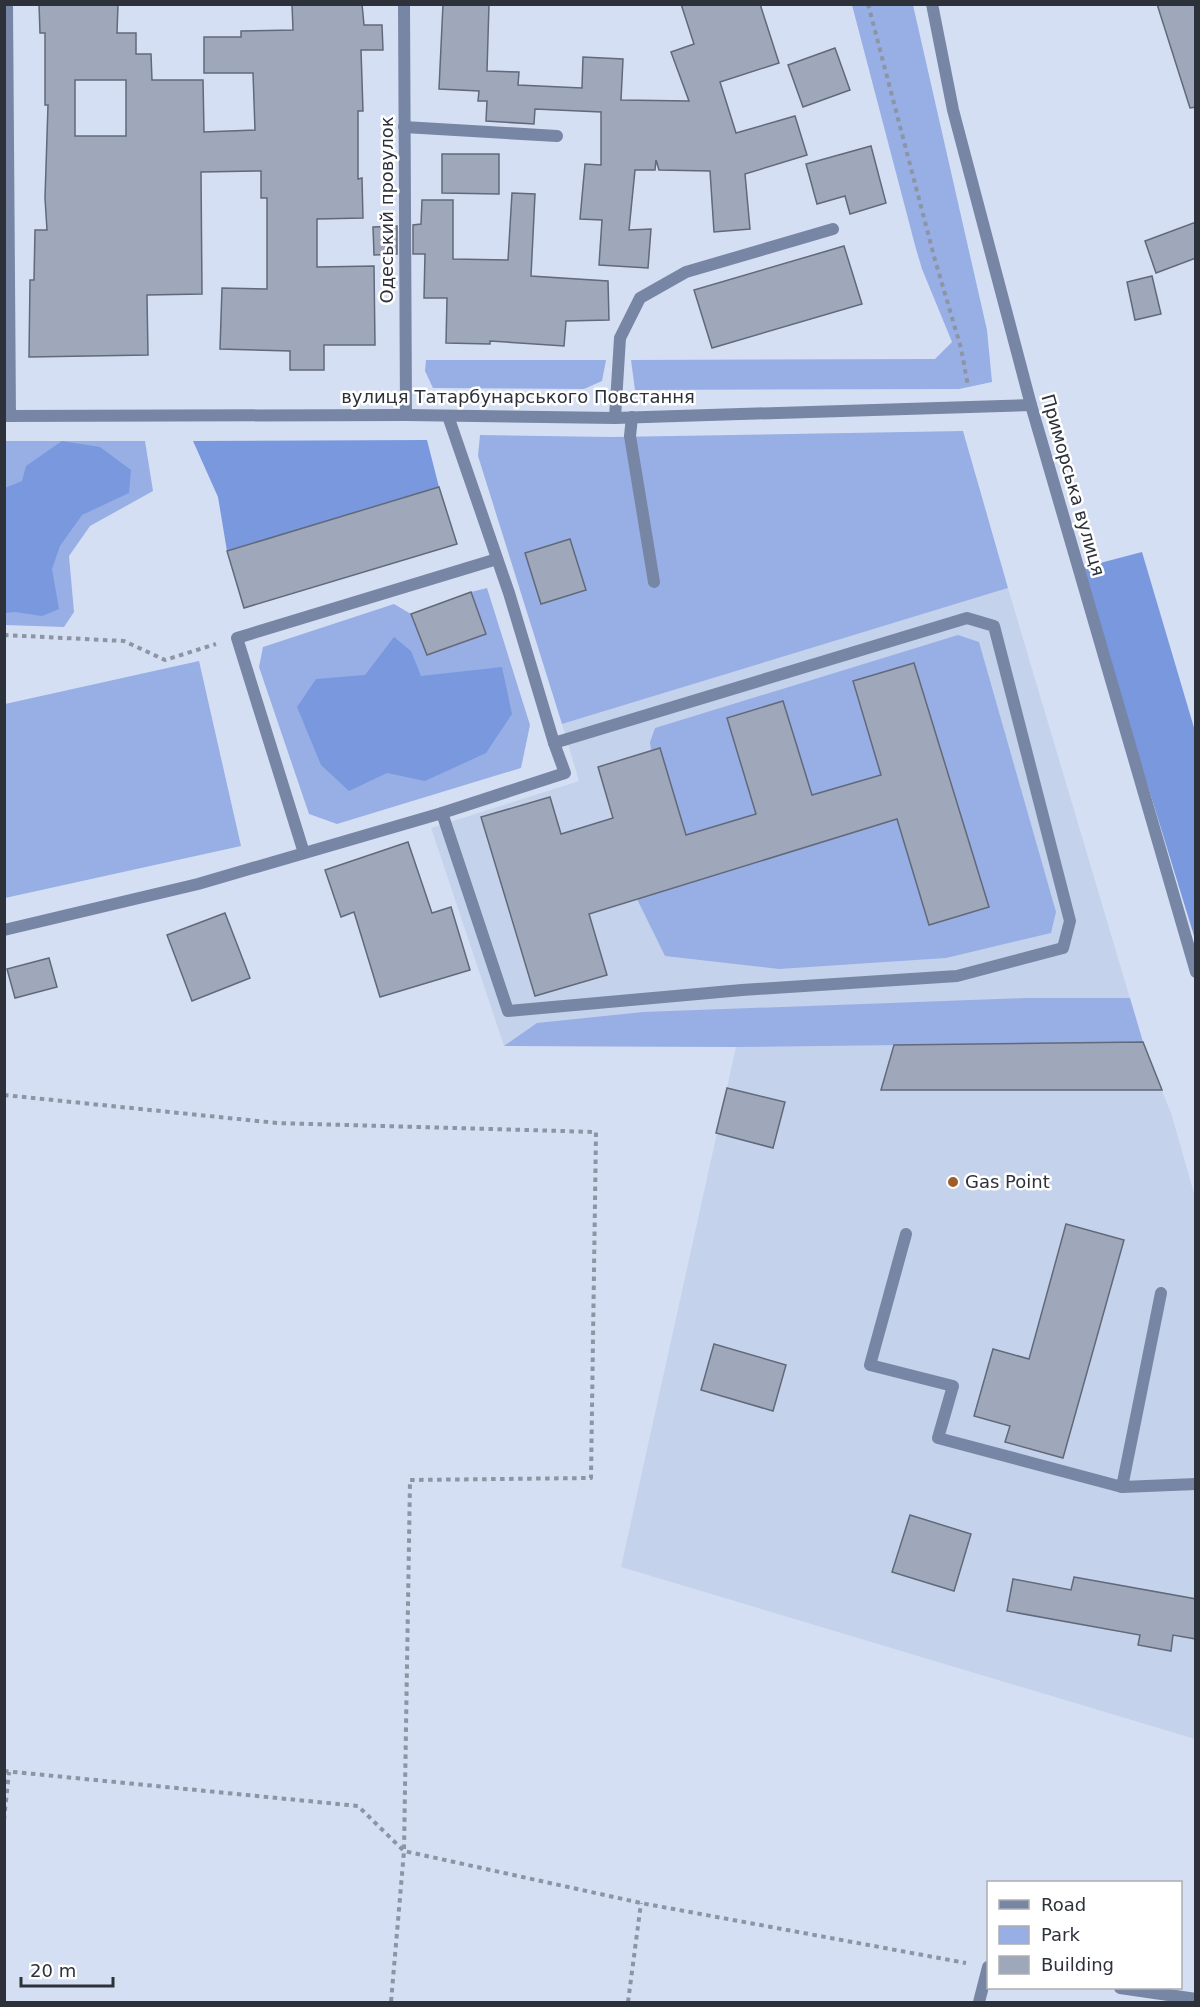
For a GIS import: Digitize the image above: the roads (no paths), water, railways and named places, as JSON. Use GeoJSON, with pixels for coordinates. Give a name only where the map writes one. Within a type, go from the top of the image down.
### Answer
{"type":"FeatureCollection","features":[{"type":"Feature","properties":{"kind":"street"},"geometry":{"type":"LineString","coordinates":[[7,4],[7,416]]}},
{"type":"Feature","properties":{"kind":"street","name":"Одеський провулок"},"geometry":{"type":"LineString","coordinates":[[404,4],[406,415]]}},
{"type":"Feature","properties":{"kind":"street","name":"Приморська вулиця"},"geometry":{"type":"LineString","coordinates":[[932,4],[953,110],[1031,405],[1196,972]]}},
{"type":"Feature","properties":{"kind":"street"},"geometry":{"type":"LineString","coordinates":[[404,127],[557,136]]}},
{"type":"Feature","properties":{"kind":"street"},"geometry":{"type":"LineString","coordinates":[[615,418],[620,338],[639,298],[686,272],[833,229]]}},
{"type":"Feature","properties":{"kind":"street","name":"вулиця Татарбунарського Повстання"},"geometry":{"type":"LineString","coordinates":[[7,416],[406,415],[615,418],[1031,405]]}},
{"type":"Feature","properties":{"kind":"street"},"geometry":{"type":"LineString","coordinates":[[4,930],[198,884],[442,813],[565,773],[497,559],[448,416]]}},
{"type":"Feature","properties":{"kind":"street"},"geometry":{"type":"LineString","coordinates":[[632,417],[630,436],[654,582]]}},
{"type":"Feature","properties":{"kind":"street"},"geometry":{"type":"LineString","coordinates":[[304,853],[237,638],[497,559]]}},
{"type":"Feature","properties":{"kind":"street"},"geometry":{"type":"LineString","coordinates":[[442,813],[508,1011],[742,990],[957,976],[1063,948],[1070,921],[994,626],[967,618],[554,743]]}},
{"type":"Feature","properties":{"kind":"street"},"geometry":{"type":"LineString","coordinates":[[906,1234],[870,1365],[953,1386],[938,1438],[1122,1487],[1196,1484]]}},
{"type":"Feature","properties":{"kind":"street"},"geometry":{"type":"LineString","coordinates":[[1122,1487],[1161,1293]]}},
{"type":"Feature","properties":{"kind":"street"},"geometry":{"type":"LineString","coordinates":[[979,2002],[987,1971]]}},
{"type":"Feature","properties":{"kind":"street"},"geometry":{"type":"LineString","coordinates":[[1127,1989],[1196,1999]]}},
{"type":"Feature","properties":{"kind":"place","name":"Gas Point"},"geometry":{"type":"Point","coordinates":[953,1182]}}]}
